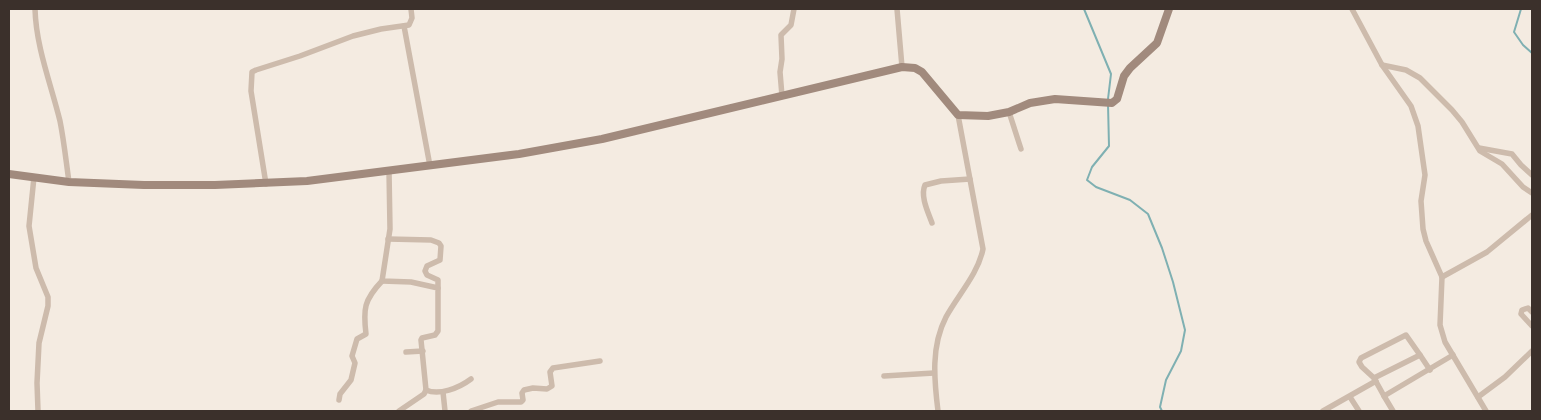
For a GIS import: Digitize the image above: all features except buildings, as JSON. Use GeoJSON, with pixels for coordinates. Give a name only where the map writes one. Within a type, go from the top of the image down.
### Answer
{"type":"FeatureCollection","features":[{"type":"Feature","properties":{"kind":"street"},"geometry":{"type":"LineString","coordinates":[[35,9],[35,23],[41,52],[60,122],[69,182]]}},
{"type":"Feature","properties":{"kind":"street"},"geometry":{"type":"LineString","coordinates":[[266,184],[251,91],[252,72],[353,36],[408,25],[411,21],[410,9]]}},
{"type":"Feature","properties":{"kind":"street"},"geometry":{"type":"LineString","coordinates":[[782,96],[780,72],[782,59],[781,35],[790,26],[794,9]]}},
{"type":"Feature","properties":{"kind":"street"},"geometry":{"type":"LineString","coordinates":[[898,9],[902,67]]}},
{"type":"Feature","properties":{"kind":"street"},"geometry":{"type":"LineString","coordinates":[[958,115],[988,116],[1009,112],[1030,103],[1055,99],[1112,103],[1117,98],[1124,76],[1157,43],[1169,9]]}},
{"type":"Feature","properties":{"kind":"street"},"geometry":{"type":"LineString","coordinates":[[1352,9],[1382,65],[1411,106],[1418,126],[1425,176],[1421,201],[1423,229],[1426,241],[1442,277],[1440,325],[1445,342],[1486,411]]}},
{"type":"Feature","properties":{"kind":"street"},"geometry":{"type":"LineString","coordinates":[[404,26],[430,166]]}},
{"type":"Feature","properties":{"kind":"street"},"geometry":{"type":"LineString","coordinates":[[1382,65],[1406,70],[1420,78],[1462,122],[1477,148],[1502,164],[1523,187],[1532,193]]}},
{"type":"Feature","properties":{"kind":"street"},"geometry":{"type":"LineString","coordinates":[[9,174],[69,182],[144,185],[266,184],[307,181],[519,154],[602,139],[902,67],[915,68],[922,72],[958,115],[983,249],[979,264],[946,318],[937,344],[934,373],[938,411]]}},
{"type":"Feature","properties":{"kind":"street"},"geometry":{"type":"LineString","coordinates":[[1009,112],[1021,149]]}},
{"type":"Feature","properties":{"kind":"street"},"geometry":{"type":"LineString","coordinates":[[1477,148],[1512,154],[1519,164],[1532,175]]}},
{"type":"Feature","properties":{"kind":"street"},"geometry":{"type":"LineString","coordinates":[[338,400],[340,394],[351,380],[355,363],[352,356],[357,339],[366,334],[365,303],[382,281],[390,229],[389,170]]}},
{"type":"Feature","properties":{"kind":"street"},"geometry":{"type":"LineString","coordinates":[[34,177],[30,226],[36,268],[48,297],[48,306],[40,343],[37,383],[38,411]]}},
{"type":"Feature","properties":{"kind":"street"},"geometry":{"type":"LineString","coordinates":[[932,223],[924,199],[923,188],[925,185],[945,180],[970,180]]}},
{"type":"Feature","properties":{"kind":"street"},"geometry":{"type":"LineString","coordinates":[[1442,277],[1487,252],[1532,215]]}},
{"type":"Feature","properties":{"kind":"street"},"geometry":{"type":"LineString","coordinates":[[388,239],[431,240],[439,243],[441,246],[440,260],[427,266],[425,271],[427,275],[438,280],[439,330],[435,335],[422,338],[426,390],[424,394],[399,411]]}},
{"type":"Feature","properties":{"kind":"street"},"geometry":{"type":"LineString","coordinates":[[382,281],[411,282],[438,288]]}},
{"type":"Feature","properties":{"kind":"street"},"geometry":{"type":"LineString","coordinates":[[1532,312],[1528,308],[1524,308],[1521,314],[1532,326]]}},
{"type":"Feature","properties":{"kind":"street"},"geometry":{"type":"LineString","coordinates":[[1393,411],[1375,380],[1362,367],[1359,362],[1360,359],[1406,335],[1430,370]]}},
{"type":"Feature","properties":{"kind":"street"},"geometry":{"type":"LineString","coordinates":[[406,352],[423,351]]}},
{"type":"Feature","properties":{"kind":"street"},"geometry":{"type":"LineString","coordinates":[[1478,397],[1506,377],[1532,351]]}},
{"type":"Feature","properties":{"kind":"street"},"geometry":{"type":"LineString","coordinates":[[1323,411],[1350,397],[1420,354]]}},
{"type":"Feature","properties":{"kind":"street"},"geometry":{"type":"LineString","coordinates":[[1384,396],[1453,355]]}},
{"type":"Feature","properties":{"kind":"street"},"geometry":{"type":"LineString","coordinates":[[471,411],[498,402],[521,402],[524,390],[552,386],[550,372],[553,368],[600,360]]}},
{"type":"Feature","properties":{"kind":"street"},"geometry":{"type":"LineString","coordinates":[[884,376],[934,373]]}},
{"type":"Feature","properties":{"kind":"street"},"geometry":{"type":"LineString","coordinates":[[426,390],[436,393],[443,392],[471,380]]}},
{"type":"Feature","properties":{"kind":"street"},"geometry":{"type":"LineString","coordinates":[[443,392],[445,411]]}},
{"type":"Feature","properties":{"kind":"street"},"geometry":{"type":"LineString","coordinates":[[1350,397],[1359,411]]}},
{"type":"Feature","properties":{"kind":"waterway"},"geometry":{"type":"LineString","coordinates":[[1084,9],[1111,74],[1108,99]]}},
{"type":"Feature","properties":{"kind":"waterway"},"geometry":{"type":"LineString","coordinates":[[1521,9],[1514,32],[1523,45],[1532,53]]}},
{"type":"Feature","properties":{"kind":"waterway"},"geometry":{"type":"LineString","coordinates":[[1108,104],[1109,146],[1092,167],[1087,180],[1096,187],[1130,200],[1148,214],[1173,282],[1185,330],[1181,351],[1166,380],[1160,407],[1162,411]]}}]}
